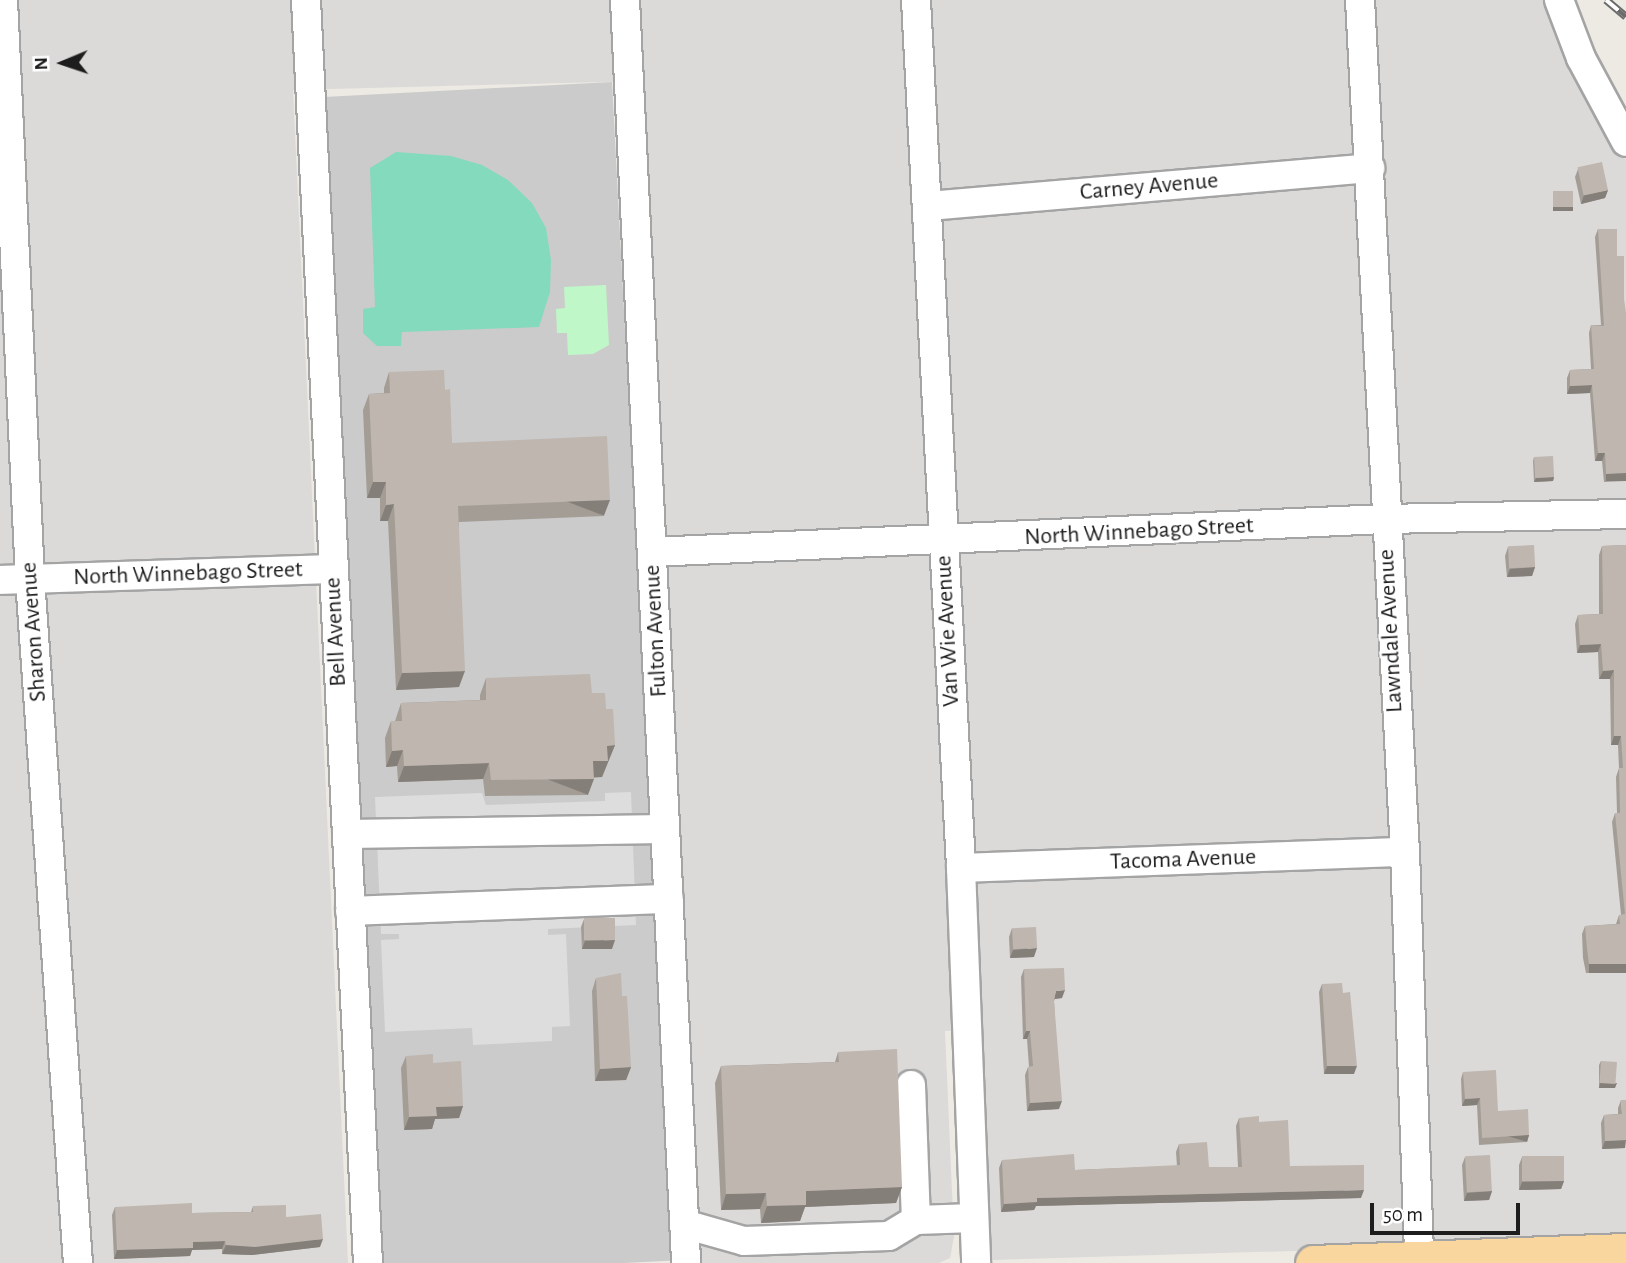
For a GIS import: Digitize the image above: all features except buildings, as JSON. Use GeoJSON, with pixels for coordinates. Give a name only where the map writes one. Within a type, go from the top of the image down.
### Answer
{"type":"FeatureCollection","features":[{"type":"Feature","properties":{"kind":"main road"},"geometry":{"type":"LineString","coordinates":[[1313,1263],[1626,1251]]}},
{"type":"Feature","properties":{"kind":"street","name":"Sharon Avenue"},"geometry":{"type":"LineString","coordinates":[[3,0],[30,579],[78,1263]]}},
{"type":"Feature","properties":{"kind":"street","name":"Bell Avenue"},"geometry":{"type":"LineString","coordinates":[[306,0],[368,1263]]}},
{"type":"Feature","properties":{"kind":"street","name":"Fulton Avenue"},"geometry":{"type":"LineString","coordinates":[[625,0],[686,1263]]}},
{"type":"Feature","properties":{"kind":"street","name":"Van Wie Avenue"},"geometry":{"type":"LineString","coordinates":[[916,0],[961,868],[976,1263]]}},
{"type":"Feature","properties":{"kind":"street","name":"Lawndale Avenue"},"geometry":{"type":"LineString","coordinates":[[1360,0],[1370,168],[1384,519],[1405,852],[1419,1260]]}},
{"type":"Feature","properties":{"kind":"street"},"geometry":{"type":"LineString","coordinates":[[1559,0],[1581,58],[1626,142]]}},
{"type":"Feature","properties":{"kind":"street","name":"Carney Avenue"},"geometry":{"type":"LineString","coordinates":[[928,206],[1370,168]]}},
{"type":"Feature","properties":{"kind":"street","name":"North Winnebago Street"},"geometry":{"type":"LineString","coordinates":[[652,552],[943,542],[1384,519],[1626,514]]}},
{"type":"Feature","properties":{"kind":"street","name":"North Winnebago Street"},"geometry":{"type":"LineString","coordinates":[[0,580],[333,569]]}},
{"type":"Feature","properties":{"kind":"street"},"geometry":{"type":"LineString","coordinates":[[347,834],[665,829]]}},
{"type":"Feature","properties":{"kind":"street","name":"Tacoma Avenue"},"geometry":{"type":"LineString","coordinates":[[961,868],[1405,852]]}},
{"type":"Feature","properties":{"kind":"street"},"geometry":{"type":"LineString","coordinates":[[350,911],[668,899]]}},
{"type":"Feature","properties":{"kind":"street"},"geometry":{"type":"LineString","coordinates":[[911,1085],[916,1220]]}},
{"type":"Feature","properties":{"kind":"street"},"geometry":{"type":"LineString","coordinates":[[684,1224],[744,1241],[889,1236],[916,1220],[974,1217]]}},
{"type":"Feature","properties":{"kind":"shaded area"},"geometry":{"type":"Polygon","coordinates":[[[0,0],[1546,0],[1576,73],[1626,160],[1626,1241],[991,1260],[985,1254],[972,1030],[945,1031],[954,1237],[950,1258],[939,1263],[699,1263],[639,81],[293,90],[348,1263],[0,1263],[0,0]]]}},
{"type":"Feature","properties":{"kind":"shaded area"},"geometry":{"type":"Polygon","coordinates":[[[612,82],[674,1260],[624,1263],[380,1263],[319,97],[612,82]]]}},
{"type":"Feature","properties":{"kind":"shaded area"},"geometry":{"type":"Polygon","coordinates":[[[631,792],[636,925],[548,929],[548,935],[566,934],[570,1026],[552,1027],[552,1041],[473,1045],[472,1028],[385,1032],[381,940],[399,939],[399,934],[381,934],[375,797],[482,793],[486,805],[605,801],[605,793],[631,792]]]}},
{"type":"Feature","properties":{"kind":"green space"},"geometry":{"type":"Polygon","coordinates":[[[396,152],[451,156],[482,165],[508,180],[532,203],[546,228],[551,260],[550,292],[539,327],[402,332],[401,346],[377,346],[363,333],[363,309],[375,307],[370,168],[396,152]]]}},
{"type":"Feature","properties":{"kind":"green space"},"geometry":{"type":"Polygon","coordinates":[[[606,285],[609,345],[593,354],[568,355],[567,333],[557,333],[556,309],[565,308],[564,287],[606,285]]]}},
{"type":"Feature","properties":{"kind":"railway"},"geometry":{"type":"LineString","coordinates":[[1606,0],[1626,17]]}}]}
